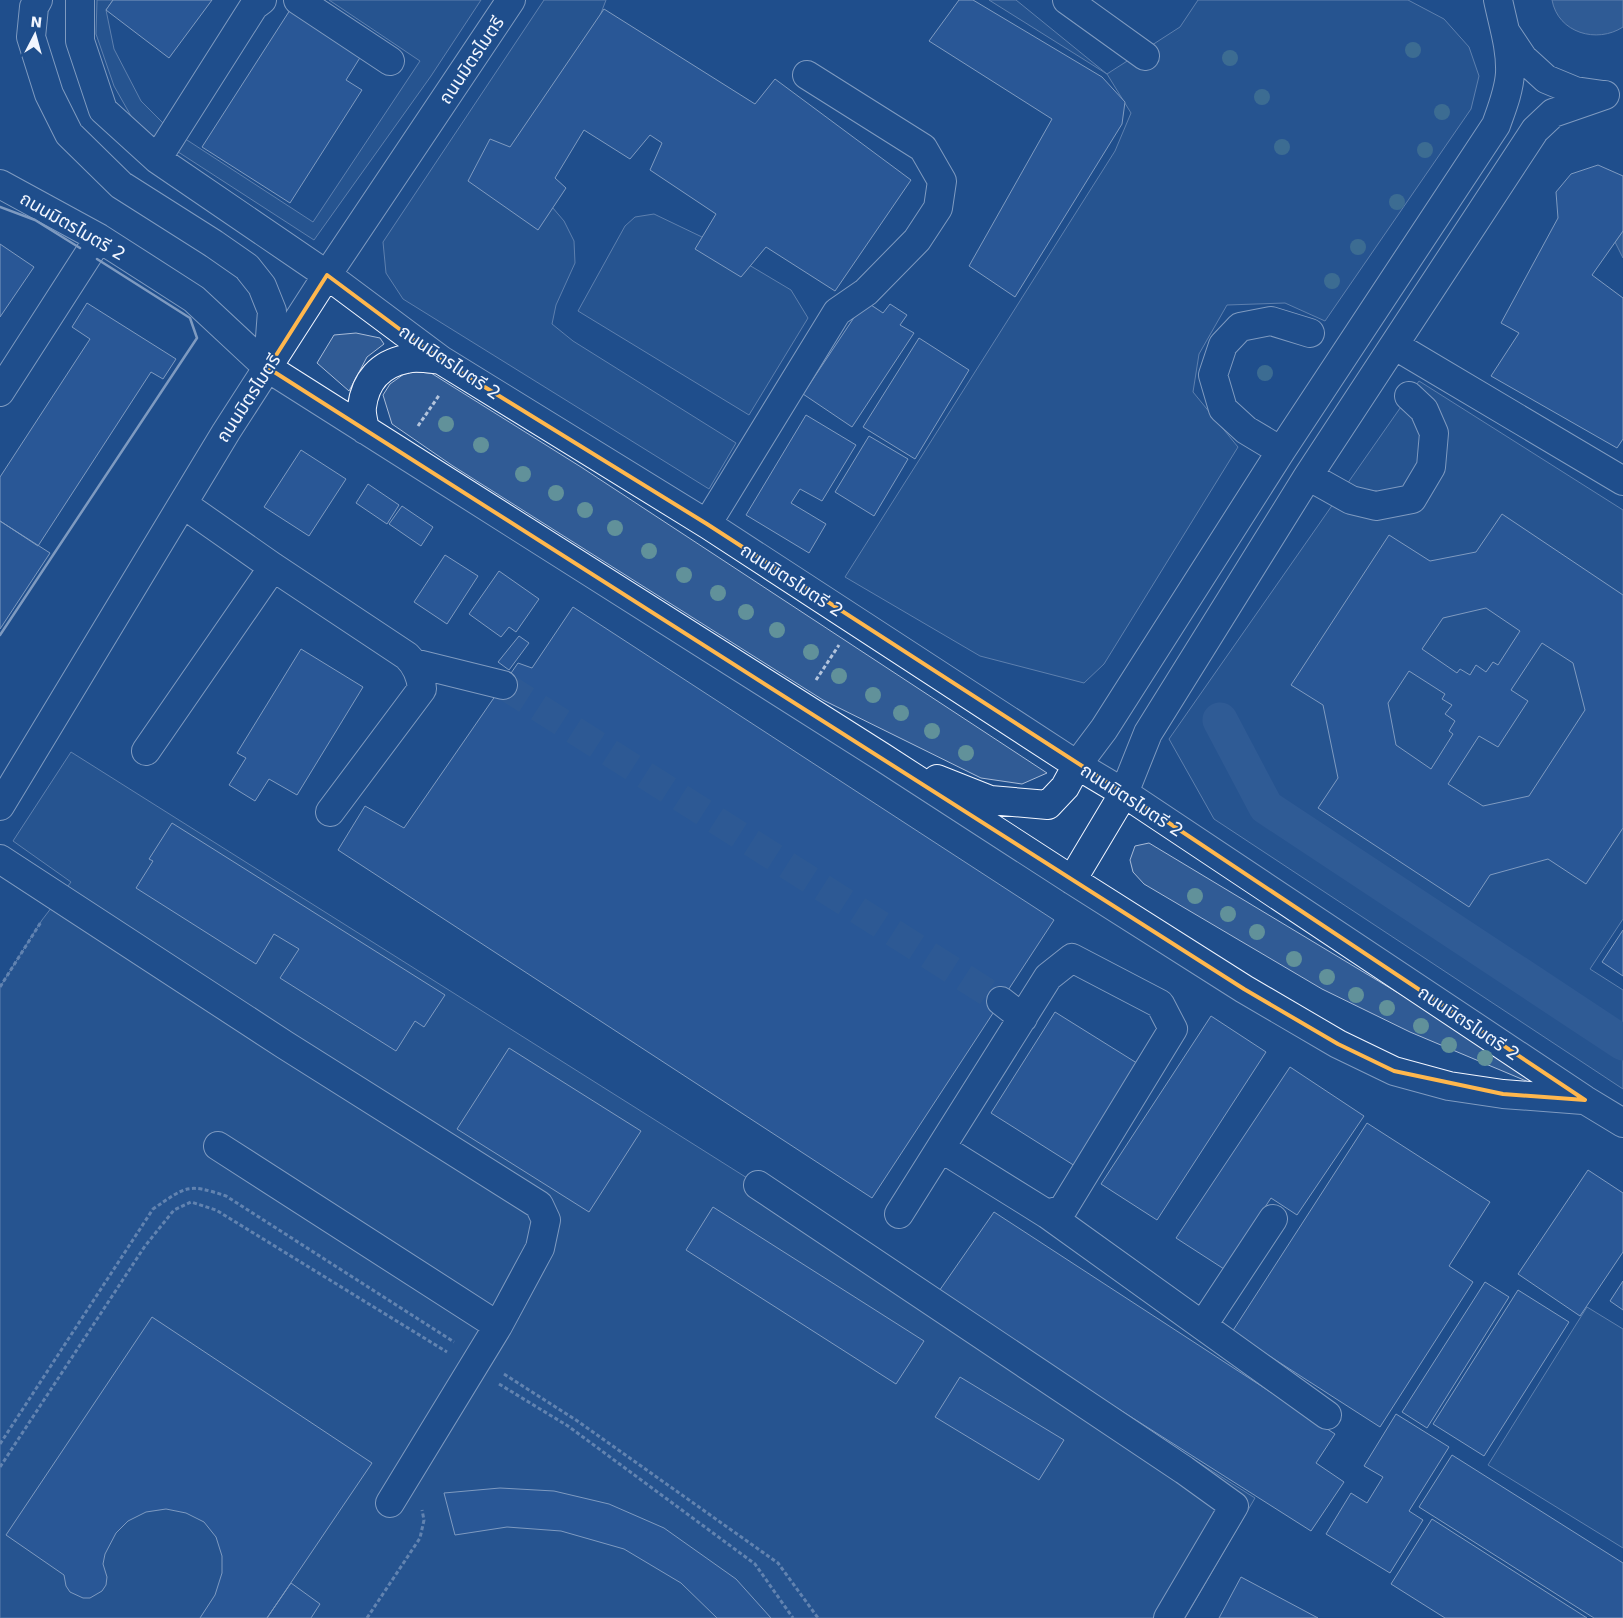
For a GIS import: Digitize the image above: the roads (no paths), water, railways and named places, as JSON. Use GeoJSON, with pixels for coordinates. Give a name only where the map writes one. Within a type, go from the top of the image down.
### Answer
{"type":"FeatureCollection","features":[{"type":"Feature","properties":{"kind":"street"},"geometry":{"type":"LineString","coordinates":[[38,0],[34,7],[31,37],[49,94],[69,134],[121,185],[247,267],[262,286],[272,312],[268,368]]}},
{"type":"Feature","properties":{"kind":"street","name":"ถนนมิตรไมตรี 2"},"geometry":{"type":"LineString","coordinates":[[80,0],[80,41],[103,110],[157,159],[327,275],[441,360],[707,524],[1077,765],[1124,793],[1585,1100],[1623,1123]]}},
{"type":"Feature","properties":{"kind":"street"},"geometry":{"type":"LineString","coordinates":[[157,159],[254,6],[262,0]]}},
{"type":"Feature","properties":{"kind":"street"},"geometry":{"type":"LineString","coordinates":[[298,0],[390,61]]}},
{"type":"Feature","properties":{"kind":"street","name":"ถนนมิตรไมตรี"},"geometry":{"type":"LineString","coordinates":[[0,806],[183,504],[268,368],[327,275],[511,0]]}},
{"type":"Feature","properties":{"kind":"street"},"geometry":{"type":"LineString","coordinates":[[1067,0],[1146,56]]}},
{"type":"Feature","properties":{"kind":"street"},"geometry":{"type":"LineString","coordinates":[[882,758],[990,800],[1048,804],[1065,787],[1077,765],[1104,729],[1281,451],[1496,125],[1506,99],[1510,72],[1506,32],[1498,0]]}},
{"type":"Feature","properties":{"kind":"street"},"geometry":{"type":"LineString","coordinates":[[1506,32],[1523,58],[1546,79],[1574,91],[1614,93]]}},
{"type":"Feature","properties":{"kind":"street"},"geometry":{"type":"LineString","coordinates":[[707,524],[837,312],[866,292],[917,240],[938,208],[942,181],[923,148],[807,75]]}},
{"type":"Feature","properties":{"kind":"street"},"geometry":{"type":"LineString","coordinates":[[1072,880],[1124,793],[1148,733],[1308,476],[1534,130],[1554,113],[1614,93]]}},
{"type":"Feature","properties":{"kind":"street","name":"ถนนมิตรไมตรี 2"},"geometry":{"type":"LineString","coordinates":[[0,184],[99,238],[194,299],[268,368],[1244,989],[1338,1044],[1394,1071],[1449,1086],[1503,1094],[1585,1100]]}},
{"type":"Feature","properties":{"kind":"street"},"geometry":{"type":"LineString","coordinates":[[0,392],[99,238]]}},
{"type":"Feature","properties":{"kind":"street"},"geometry":{"type":"LineString","coordinates":[[1281,451],[1246,430],[1223,409],[1213,375],[1223,345],[1240,327],[1271,321],[1310,333]]}},
{"type":"Feature","properties":{"kind":"street"},"geometry":{"type":"LineString","coordinates":[[1394,344],[1623,481]]}},
{"type":"Feature","properties":{"kind":"street"},"geometry":{"type":"LineString","coordinates":[[365,430],[361,408],[366,387],[375,373],[386,366],[407,358],[441,360]]}},
{"type":"Feature","properties":{"kind":"street"},"geometry":{"type":"LineString","coordinates":[[1308,476],[1351,500],[1376,506],[1412,499],[1430,467],[1434,432],[1424,410],[1409,396]]}},
{"type":"Feature","properties":{"kind":"street"},"geometry":{"type":"LineString","coordinates":[[183,504],[406,656],[414,663],[419,672],[422,689],[330,812]]}},
{"type":"Feature","properties":{"kind":"street"},"geometry":{"type":"LineString","coordinates":[[146,752],[273,567]]}},
{"type":"Feature","properties":{"kind":"street"},"geometry":{"type":"LineString","coordinates":[[414,663],[503,685]]}},
{"type":"Feature","properties":{"kind":"street"},"geometry":{"type":"LineString","coordinates":[[0,859],[285,1045],[539,1205],[546,1220],[540,1248],[498,1326],[390,1502]]}},
{"type":"Feature","properties":{"kind":"street"},"geometry":{"type":"LineString","coordinates":[[899,1214],[1048,977],[1072,958],[1160,1004],[1173,1029],[1063,1209],[1047,1214]]}},
{"type":"Feature","properties":{"kind":"street"},"geometry":{"type":"LineString","coordinates":[[1001,1001],[1023,1018]]}},
{"type":"Feature","properties":{"kind":"street"},"geometry":{"type":"LineString","coordinates":[[218,1146],[498,1326]]}},
{"type":"Feature","properties":{"kind":"street"},"geometry":{"type":"LineString","coordinates":[[941,1148],[1047,1214],[1327,1415]]}},
{"type":"Feature","properties":{"kind":"street"},"geometry":{"type":"LineString","coordinates":[[758,1184],[1234,1506],[1168,1618]]}},
{"type":"Feature","properties":{"kind":"street"},"geometry":{"type":"LineString","coordinates":[[1203,1326],[1273,1219]]}},
{"type":"Feature","properties":{"kind":"waterway"},"geometry":{"type":"LineString","coordinates":[[1220,720],[1266,807],[1623,1043]]}},
{"type":"Feature","properties":{"kind":"tunnel"},"geometry":{"type":"LineString","coordinates":[[503,685],[1001,1001]]}}]}
